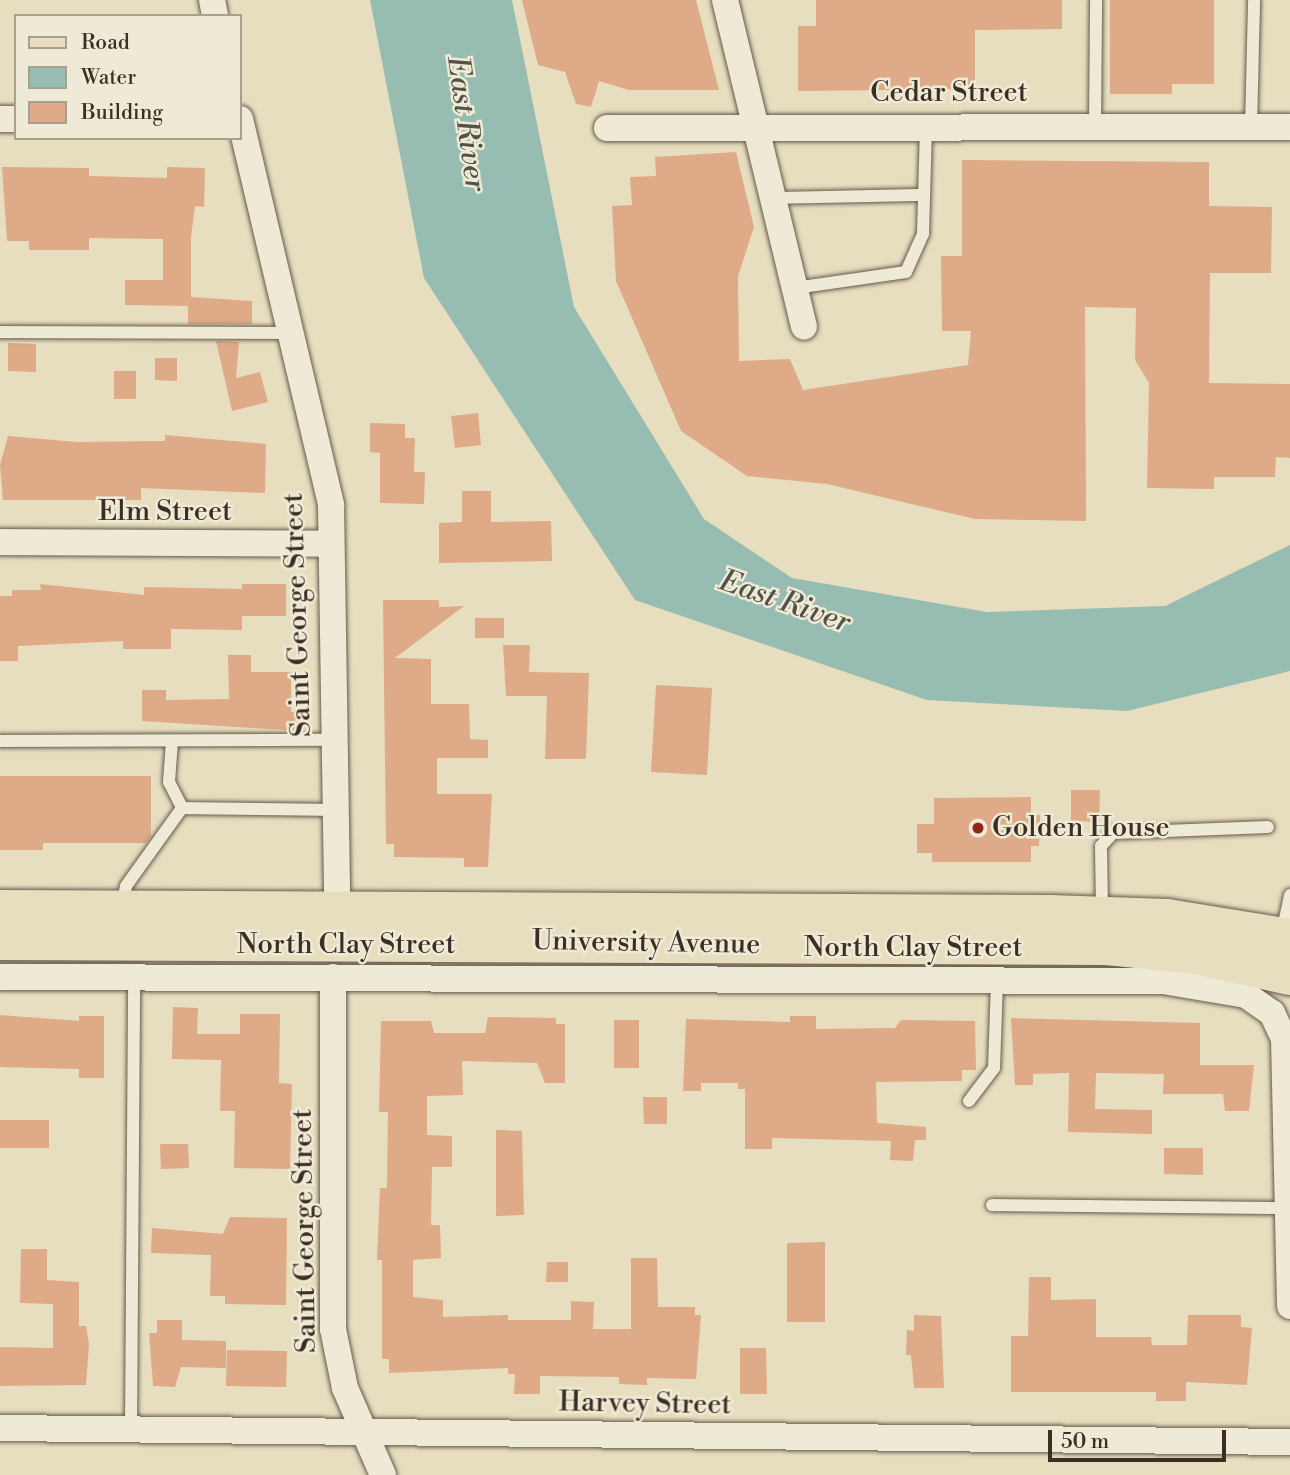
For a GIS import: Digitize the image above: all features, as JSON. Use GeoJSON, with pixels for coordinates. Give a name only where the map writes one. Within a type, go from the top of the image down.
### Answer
{"type":"FeatureCollection","features":[{"type":"Feature","properties":{"kind":"main road","name":"University Avenue"},"geometry":{"type":"LineString","coordinates":[[0,909],[337,909],[1102,916],[1167,918],[1286,937]]}},
{"type":"Feature","properties":{"kind":"main road","name":"University Avenue"},"geometry":{"type":"LineString","coordinates":[[0,941],[1083,946],[1195,955],[1290,976]]}},
{"type":"Feature","properties":{"kind":"street"},"geometry":{"type":"LineString","coordinates":[[726,0],[758,124],[804,327]]}},
{"type":"Feature","properties":{"kind":"street","name":"Cedar Street"},"geometry":{"type":"LineString","coordinates":[[607,128],[758,124],[1290,127]]}},
{"type":"Feature","properties":{"kind":"street","name":"Saint George Street"},"geometry":{"type":"LineString","coordinates":[[242,129],[331,505],[337,909]]}},
{"type":"Feature","properties":{"kind":"street","name":"Elm Street"},"geometry":{"type":"LineString","coordinates":[[0,542],[331,544]]}},
{"type":"Feature","properties":{"kind":"street","name":"Saint George Street"},"geometry":{"type":"LineString","coordinates":[[333,976],[333,1329],[345,1388],[383,1475]]}},
{"type":"Feature","properties":{"kind":"street","name":"North Clay Street"},"geometry":{"type":"LineString","coordinates":[[0,977],[333,976],[1163,981],[1246,995],[1272,1013],[1284,1039],[1290,1306]]}},
{"type":"Feature","properties":{"kind":"street","name":"Harvey Street"},"geometry":{"type":"LineString","coordinates":[[0,1428],[1290,1442]]}},
{"type":"Feature","properties":{"kind":"lane"},"geometry":{"type":"LineString","coordinates":[[1095,126],[1096,0]]}},
{"type":"Feature","properties":{"kind":"lane"},"geometry":{"type":"LineString","coordinates":[[1251,127],[1254,0]]}},
{"type":"Feature","properties":{"kind":"lane"},"geometry":{"type":"LineString","coordinates":[[795,288],[906,272],[923,234],[926,125]]}},
{"type":"Feature","properties":{"kind":"lane"},"geometry":{"type":"LineString","coordinates":[[775,198],[924,195]]}},
{"type":"Feature","properties":{"kind":"lane"},"geometry":{"type":"LineString","coordinates":[[0,332],[290,333]]}},
{"type":"Feature","properties":{"kind":"lane"},"geometry":{"type":"LineString","coordinates":[[0,741],[334,740]]}},
{"type":"Feature","properties":{"kind":"lane"},"geometry":{"type":"LineString","coordinates":[[173,741],[169,782],[182,808]]}},
{"type":"Feature","properties":{"kind":"lane"},"geometry":{"type":"LineString","coordinates":[[182,808],[335,810]]}},
{"type":"Feature","properties":{"kind":"lane"},"geometry":{"type":"LineString","coordinates":[[122,909],[125,886],[182,808]]}},
{"type":"Feature","properties":{"kind":"lane"},"geometry":{"type":"LineString","coordinates":[[1102,916],[1101,846],[1113,833],[1268,827]]}},
{"type":"Feature","properties":{"kind":"lane"},"geometry":{"type":"LineString","coordinates":[[1286,937],[1290,895]]}},
{"type":"Feature","properties":{"kind":"lane"},"geometry":{"type":"LineString","coordinates":[[131,1429],[134,976]]}},
{"type":"Feature","properties":{"kind":"lane"},"geometry":{"type":"LineString","coordinates":[[969,1101],[994,1068],[997,980]]}},
{"type":"Feature","properties":{"kind":"lane"},"geometry":{"type":"LineString","coordinates":[[992,1205],[1288,1208]]}},
{"type":"Feature","properties":{"kind":"water","name":"East River"},"geometry":{"type":"Polygon","coordinates":[[[370,0],[512,0],[574,307],[704,519],[792,578],[987,612],[1165,606],[1290,545],[1290,671],[1127,711],[927,700],[635,600],[424,278],[370,0]]]}},
{"type":"Feature","properties":{"kind":"building"},"geometry":{"type":"Polygon","coordinates":[[[522,0],[696,0],[719,90],[629,90],[599,81],[591,107],[576,104],[565,72],[538,65],[522,0]]]}},
{"type":"Feature","properties":{"kind":"building"},"geometry":{"type":"Polygon","coordinates":[[[816,0],[1062,0],[1062,29],[975,30],[975,89],[798,91],[798,26],[816,26],[816,0]]]}},
{"type":"Feature","properties":{"kind":"building"},"geometry":{"type":"Polygon","coordinates":[[[1110,0],[1214,0],[1214,84],[1172,84],[1172,94],[1110,94],[1110,0]]]}},
{"type":"Feature","properties":{"kind":"building"},"geometry":{"type":"Polygon","coordinates":[[[736,152],[754,227],[738,276],[739,361],[790,359],[803,390],[968,365],[971,331],[942,331],[941,256],[962,256],[962,160],[1209,162],[1209,206],[1272,207],[1271,273],[1210,273],[1209,383],[1290,384],[1290,458],[1276,457],[1275,477],[1214,477],[1214,489],[1147,488],[1149,383],[1135,360],[1136,308],[1085,307],[1086,521],[975,519],[827,484],[747,476],[681,431],[616,281],[612,206],[632,205],[630,177],[656,176],[655,157],[736,152]]]}},
{"type":"Feature","properties":{"kind":"building"},"geometry":{"type":"Polygon","coordinates":[[[2,167],[89,168],[89,176],[167,178],[167,167],[205,168],[204,207],[195,206],[191,237],[191,297],[252,301],[252,324],[188,324],[188,306],[125,305],[125,280],[163,280],[163,239],[89,238],[89,250],[29,250],[29,241],[7,241],[2,167]]]}},
{"type":"Feature","properties":{"kind":"building"},"geometry":{"type":"Polygon","coordinates":[[[216,341],[239,342],[236,378],[260,372],[268,402],[232,411],[216,341]]]}},
{"type":"Feature","properties":{"kind":"building"},"geometry":{"type":"Polygon","coordinates":[[[8,343],[36,344],[36,372],[8,371],[8,343]]]}},
{"type":"Feature","properties":{"kind":"building"},"geometry":{"type":"Polygon","coordinates":[[[155,358],[177,358],[177,381],[155,380],[155,358]]]}},
{"type":"Feature","properties":{"kind":"building"},"geometry":{"type":"Polygon","coordinates":[[[114,371],[136,371],[136,399],[114,399],[114,371]]]}},
{"type":"Feature","properties":{"kind":"building"},"geometry":{"type":"Polygon","coordinates":[[[478,413],[481,445],[455,448],[451,416],[478,413]]]}},
{"type":"Feature","properties":{"kind":"building"},"geometry":{"type":"Polygon","coordinates":[[[370,423],[405,424],[405,438],[415,438],[414,472],[425,472],[424,504],[380,503],[380,453],[370,452],[370,423]]]}},
{"type":"Feature","properties":{"kind":"building"},"geometry":{"type":"Polygon","coordinates":[[[165,435],[266,444],[265,493],[141,488],[141,500],[3,500],[0,465],[8,436],[77,442],[165,441],[165,435]]]}},
{"type":"Feature","properties":{"kind":"building"},"geometry":{"type":"Polygon","coordinates":[[[462,491],[491,491],[491,522],[551,521],[552,561],[439,563],[439,523],[462,522],[462,491]]]}},
{"type":"Feature","properties":{"kind":"building"},"geometry":{"type":"Polygon","coordinates":[[[40,584],[144,595],[144,587],[242,589],[242,584],[286,584],[286,616],[242,616],[242,630],[171,629],[171,649],[123,649],[123,641],[18,646],[18,661],[0,661],[0,596],[12,596],[12,590],[41,590],[40,584]]]}},
{"type":"Feature","properties":{"kind":"building"},"geometry":{"type":"Polygon","coordinates":[[[383,600],[439,600],[439,607],[464,606],[395,658],[431,659],[431,704],[469,704],[470,739],[488,740],[488,758],[437,758],[437,794],[492,794],[488,867],[464,867],[464,858],[394,857],[394,844],[386,844],[383,600]]]}},
{"type":"Feature","properties":{"kind":"building"},"geometry":{"type":"Polygon","coordinates":[[[475,618],[504,618],[504,638],[475,638],[475,618]]]}},
{"type":"Feature","properties":{"kind":"building"},"geometry":{"type":"Polygon","coordinates":[[[503,645],[530,645],[529,672],[589,673],[586,759],[545,759],[547,696],[506,696],[503,645]]]}},
{"type":"Feature","properties":{"kind":"building"},"geometry":{"type":"Polygon","coordinates":[[[228,655],[251,655],[251,672],[291,672],[291,712],[302,712],[302,731],[142,721],[142,690],[166,690],[166,700],[229,699],[228,655]]]}},
{"type":"Feature","properties":{"kind":"building"},"geometry":{"type":"Polygon","coordinates":[[[656,685],[712,688],[707,775],[651,772],[656,685]]]}},
{"type":"Feature","properties":{"kind":"building"},"geometry":{"type":"Polygon","coordinates":[[[0,776],[151,776],[151,836],[146,843],[43,843],[43,850],[0,850],[0,776]]]}},
{"type":"Feature","properties":{"kind":"building"},"geometry":{"type":"Polygon","coordinates":[[[1071,790],[1100,790],[1099,822],[1071,821],[1071,790]]]}},
{"type":"Feature","properties":{"kind":"building","name":"Golden House"},"geometry":{"type":"Polygon","coordinates":[[[1031,797],[1031,815],[1040,815],[1039,846],[1031,846],[1031,862],[932,862],[932,853],[917,853],[917,824],[934,824],[934,798],[1031,797]]]}},
{"type":"Feature","properties":{"kind":"building"},"geometry":{"type":"Polygon","coordinates":[[[173,1007],[198,1008],[197,1034],[240,1034],[240,1014],[280,1014],[279,1083],[292,1084],[290,1169],[234,1168],[235,1111],[220,1111],[221,1060],[172,1059],[173,1007]]]}},
{"type":"Feature","properties":{"kind":"building"},"geometry":{"type":"Polygon","coordinates":[[[0,1015],[79,1021],[79,1016],[104,1016],[104,1078],[79,1078],[79,1069],[0,1067],[0,1015]]]}},
{"type":"Feature","properties":{"kind":"building"},"geometry":{"type":"Polygon","coordinates":[[[790,1016],[816,1016],[816,1029],[895,1028],[901,1020],[975,1021],[976,1070],[962,1070],[962,1081],[876,1082],[877,1123],[926,1127],[926,1140],[915,1140],[913,1161],[890,1160],[891,1141],[772,1138],[772,1149],[745,1149],[745,1089],[738,1089],[738,1083],[701,1083],[701,1091],[683,1091],[686,1019],[790,1022],[790,1016]]]}},
{"type":"Feature","properties":{"kind":"building"},"geometry":{"type":"Polygon","coordinates":[[[488,1017],[556,1018],[556,1024],[565,1024],[565,1083],[545,1083],[537,1063],[462,1061],[463,1095],[427,1096],[427,1135],[452,1136],[452,1167],[432,1167],[431,1225],[440,1225],[441,1258],[413,1260],[413,1297],[443,1300],[443,1317],[508,1315],[508,1320],[571,1320],[571,1301],[594,1302],[593,1329],[631,1329],[631,1258],[657,1258],[658,1307],[695,1307],[695,1315],[701,1315],[696,1379],[647,1378],[647,1385],[619,1384],[619,1377],[540,1376],[540,1394],[514,1394],[515,1374],[508,1374],[508,1368],[389,1373],[389,1359],[382,1359],[382,1260],[377,1260],[380,1188],[387,1188],[388,1112],[379,1112],[381,1021],[431,1021],[434,1033],[485,1033],[488,1017]]]}},
{"type":"Feature","properties":{"kind":"building"},"geometry":{"type":"Polygon","coordinates":[[[1011,1018],[1200,1023],[1200,1065],[1254,1065],[1249,1111],[1225,1111],[1223,1094],[1163,1094],[1164,1074],[1096,1073],[1095,1109],[1152,1110],[1152,1134],[1068,1132],[1069,1073],[1033,1074],[1033,1085],[1015,1085],[1011,1018]]]}},
{"type":"Feature","properties":{"kind":"building"},"geometry":{"type":"Polygon","coordinates":[[[614,1020],[639,1020],[639,1068],[614,1068],[614,1020]]]}},
{"type":"Feature","properties":{"kind":"building"},"geometry":{"type":"Polygon","coordinates":[[[643,1097],[667,1097],[667,1124],[644,1124],[643,1097]]]}},
{"type":"Feature","properties":{"kind":"building"},"geometry":{"type":"Polygon","coordinates":[[[0,1120],[49,1120],[49,1148],[0,1148],[0,1120]]]}},
{"type":"Feature","properties":{"kind":"building"},"geometry":{"type":"Polygon","coordinates":[[[496,1130],[522,1131],[524,1215],[496,1216],[496,1130]]]}},
{"type":"Feature","properties":{"kind":"building"},"geometry":{"type":"Polygon","coordinates":[[[160,1144],[188,1144],[189,1168],[161,1169],[160,1144]]]}},
{"type":"Feature","properties":{"kind":"building"},"geometry":{"type":"Polygon","coordinates":[[[1164,1148],[1203,1148],[1203,1175],[1164,1174],[1164,1148]]]}},
{"type":"Feature","properties":{"kind":"building"},"geometry":{"type":"Polygon","coordinates":[[[230,1217],[287,1218],[286,1305],[225,1304],[225,1296],[210,1296],[211,1255],[151,1253],[152,1228],[223,1234],[230,1217]]]}},
{"type":"Feature","properties":{"kind":"building"},"geometry":{"type":"Polygon","coordinates":[[[825,1242],[825,1322],[787,1322],[787,1243],[825,1242]]]}},
{"type":"Feature","properties":{"kind":"building"},"geometry":{"type":"Polygon","coordinates":[[[21,1249],[47,1249],[47,1280],[79,1282],[79,1326],[86,1326],[89,1344],[86,1385],[0,1386],[0,1347],[53,1348],[53,1304],[20,1303],[21,1249]]]}},
{"type":"Feature","properties":{"kind":"building"},"geometry":{"type":"Polygon","coordinates":[[[547,1262],[568,1262],[568,1282],[546,1282],[547,1262]]]}},
{"type":"Feature","properties":{"kind":"building"},"geometry":{"type":"Polygon","coordinates":[[[1029,1277],[1051,1277],[1051,1300],[1096,1299],[1096,1337],[1151,1337],[1152,1345],[1187,1345],[1188,1315],[1241,1315],[1241,1327],[1252,1328],[1247,1385],[1186,1382],[1186,1401],[1156,1401],[1156,1392],[1011,1392],[1011,1336],[1028,1336],[1029,1277]]]}},
{"type":"Feature","properties":{"kind":"building"},"geometry":{"type":"Polygon","coordinates":[[[914,1315],[941,1316],[944,1388],[914,1388],[911,1355],[906,1355],[907,1330],[914,1331],[914,1315]]]}},
{"type":"Feature","properties":{"kind":"building"},"geometry":{"type":"Polygon","coordinates":[[[157,1320],[182,1320],[182,1340],[226,1341],[226,1368],[181,1367],[175,1387],[153,1386],[149,1333],[157,1333],[157,1320]]]}},
{"type":"Feature","properties":{"kind":"building"},"geometry":{"type":"Polygon","coordinates":[[[740,1348],[766,1348],[767,1394],[740,1394],[740,1348]]]}},
{"type":"Feature","properties":{"kind":"building"},"geometry":{"type":"Polygon","coordinates":[[[227,1350],[287,1351],[286,1387],[226,1386],[227,1350]]]}},
{"type":"Feature","properties":{"kind":"place","name":"Golden House"},"geometry":{"type":"Point","coordinates":[978,828]}}]}
